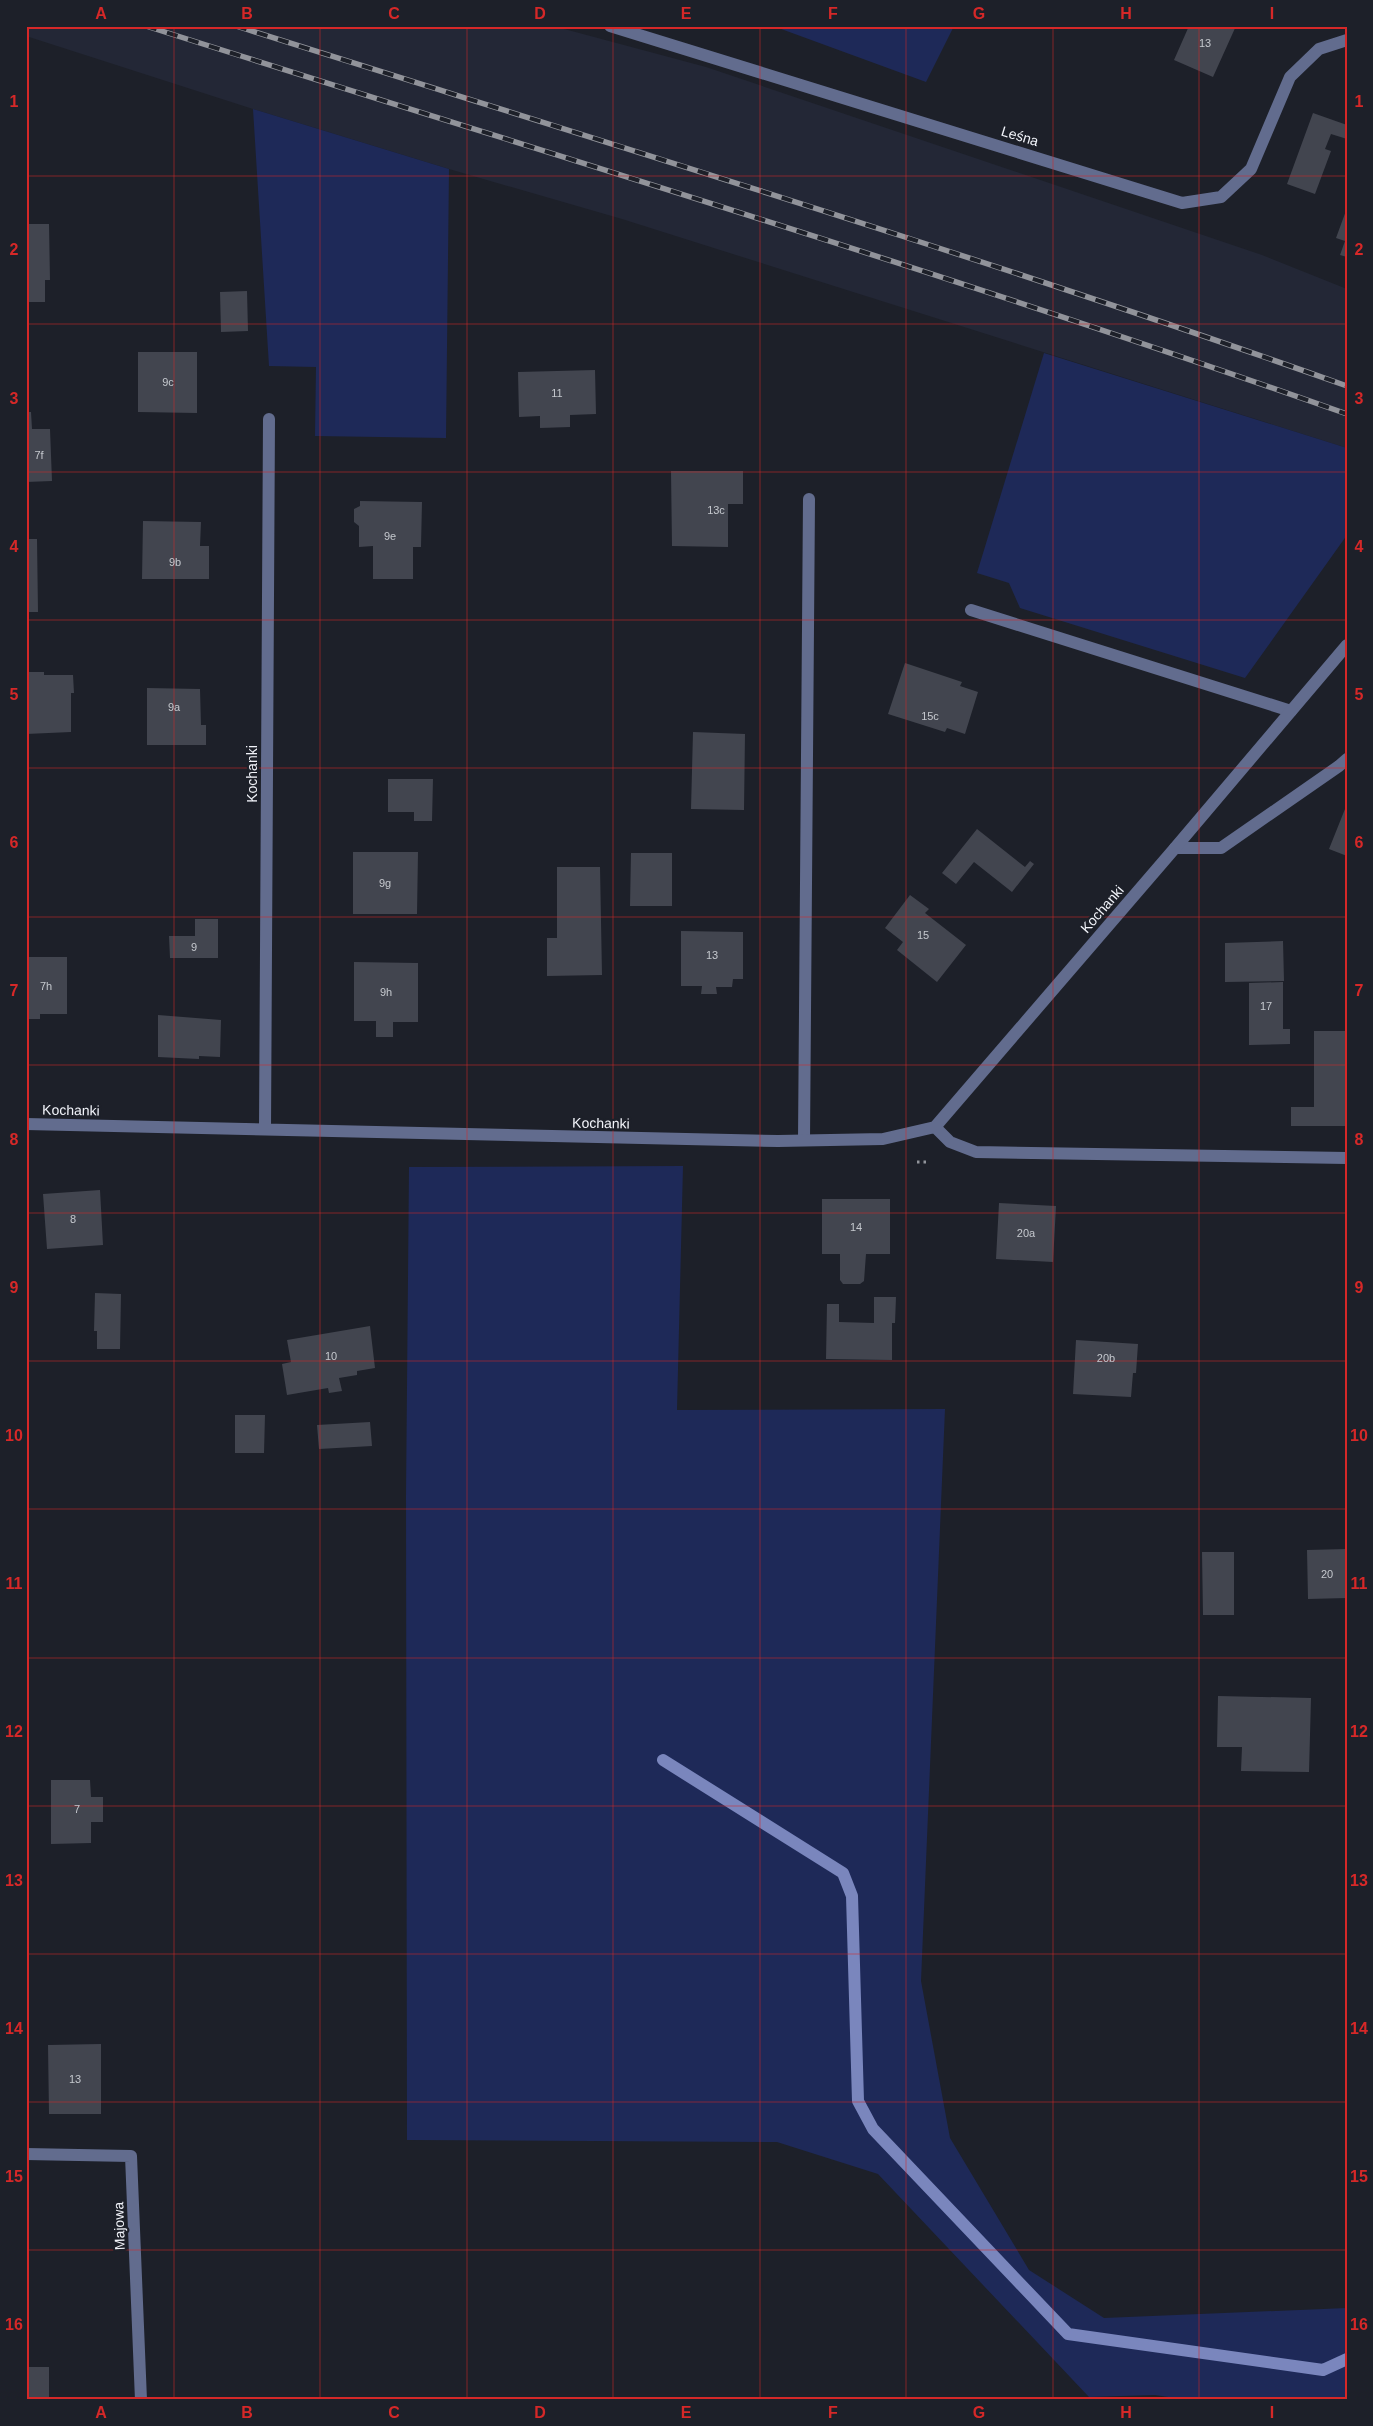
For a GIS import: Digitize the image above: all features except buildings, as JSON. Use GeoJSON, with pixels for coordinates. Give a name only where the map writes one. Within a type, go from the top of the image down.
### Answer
{"type":"FeatureCollection","features":[{"type":"Feature","properties":{"kind":"street","name":"Leśna"},"geometry":{"type":"LineString","coordinates":[[610,26],[1182,203],[1221,198],[1251,169],[1290,77],[1319,49],[1347,40]]}},
{"type":"Feature","properties":{"kind":"street","name":"Kochanki"},"geometry":{"type":"LineString","coordinates":[[265,1129],[269,419]]}},
{"type":"Feature","properties":{"kind":"street"},"geometry":{"type":"LineString","coordinates":[[804,1140],[809,499]]}},
{"type":"Feature","properties":{"kind":"street"},"geometry":{"type":"LineString","coordinates":[[971,610],[1292,711]]}},
{"type":"Feature","properties":{"kind":"street","name":"Kochanki"},"geometry":{"type":"LineString","coordinates":[[26,1124],[690,1140],[884,1139],[935,1127],[1347,645]]}},
{"type":"Feature","properties":{"kind":"street"},"geometry":{"type":"LineString","coordinates":[[1175,848],[1221,848],[1340,766],[1347,758]]}},
{"type":"Feature","properties":{"kind":"street"},"geometry":{"type":"LineString","coordinates":[[935,1127],[950,1142],[976,1152],[1347,1158]]}},
{"type":"Feature","properties":{"kind":"street","name":"Majowa"},"geometry":{"type":"LineString","coordinates":[[26,2154],[131,2156],[141,2400]]}},
{"type":"Feature","properties":{"kind":"shaded area"},"geometry":{"type":"Polygon","coordinates":[[[26,26],[553,26],[706,67],[1262,255],[1347,289],[1347,448],[622,219],[449,169],[253,109],[26,36],[26,26]]]}},
{"type":"Feature","properties":{"kind":"shaded area"},"geometry":{"type":"Polygon","coordinates":[[[773,26],[954,26],[926,82],[773,26]]]}},
{"type":"Feature","properties":{"kind":"shaded area"},"geometry":{"type":"Polygon","coordinates":[[[253,109],[449,169],[446,438],[315,436],[316,367],[269,366],[253,109]]]}},
{"type":"Feature","properties":{"kind":"shaded area"},"geometry":{"type":"Polygon","coordinates":[[[1044,353],[1347,448],[1347,535],[1245,678],[1020,608],[1009,583],[977,573],[1044,353]]]}},
{"type":"Feature","properties":{"kind":"shaded area"},"geometry":{"type":"Polygon","coordinates":[[[683,1166],[677,1410],[945,1409],[921,1981],[950,2138],[1029,2270],[1104,2318],[1347,2308],[1347,2400],[1188,2400],[1155,2395],[1089,2397],[878,2174],[777,2142],[407,2140],[406,1496],[409,1167],[683,1166]]]}},
{"type":"Feature","properties":{"kind":"waterway"},"geometry":{"type":"LineString","coordinates":[[663,1760],[843,1873],[852,1896],[858,2101],[873,2129],[1068,2334],[1323,2370],[1347,2359]]}},
{"type":"Feature","properties":{"kind":"railway"},"geometry":{"type":"LineString","coordinates":[[146,26],[898,263],[1198,362],[1347,414]]}},
{"type":"Feature","properties":{"kind":"railway"},"geometry":{"type":"LineString","coordinates":[[236,26],[654,157],[1071,291],[1347,386]]}}]}
